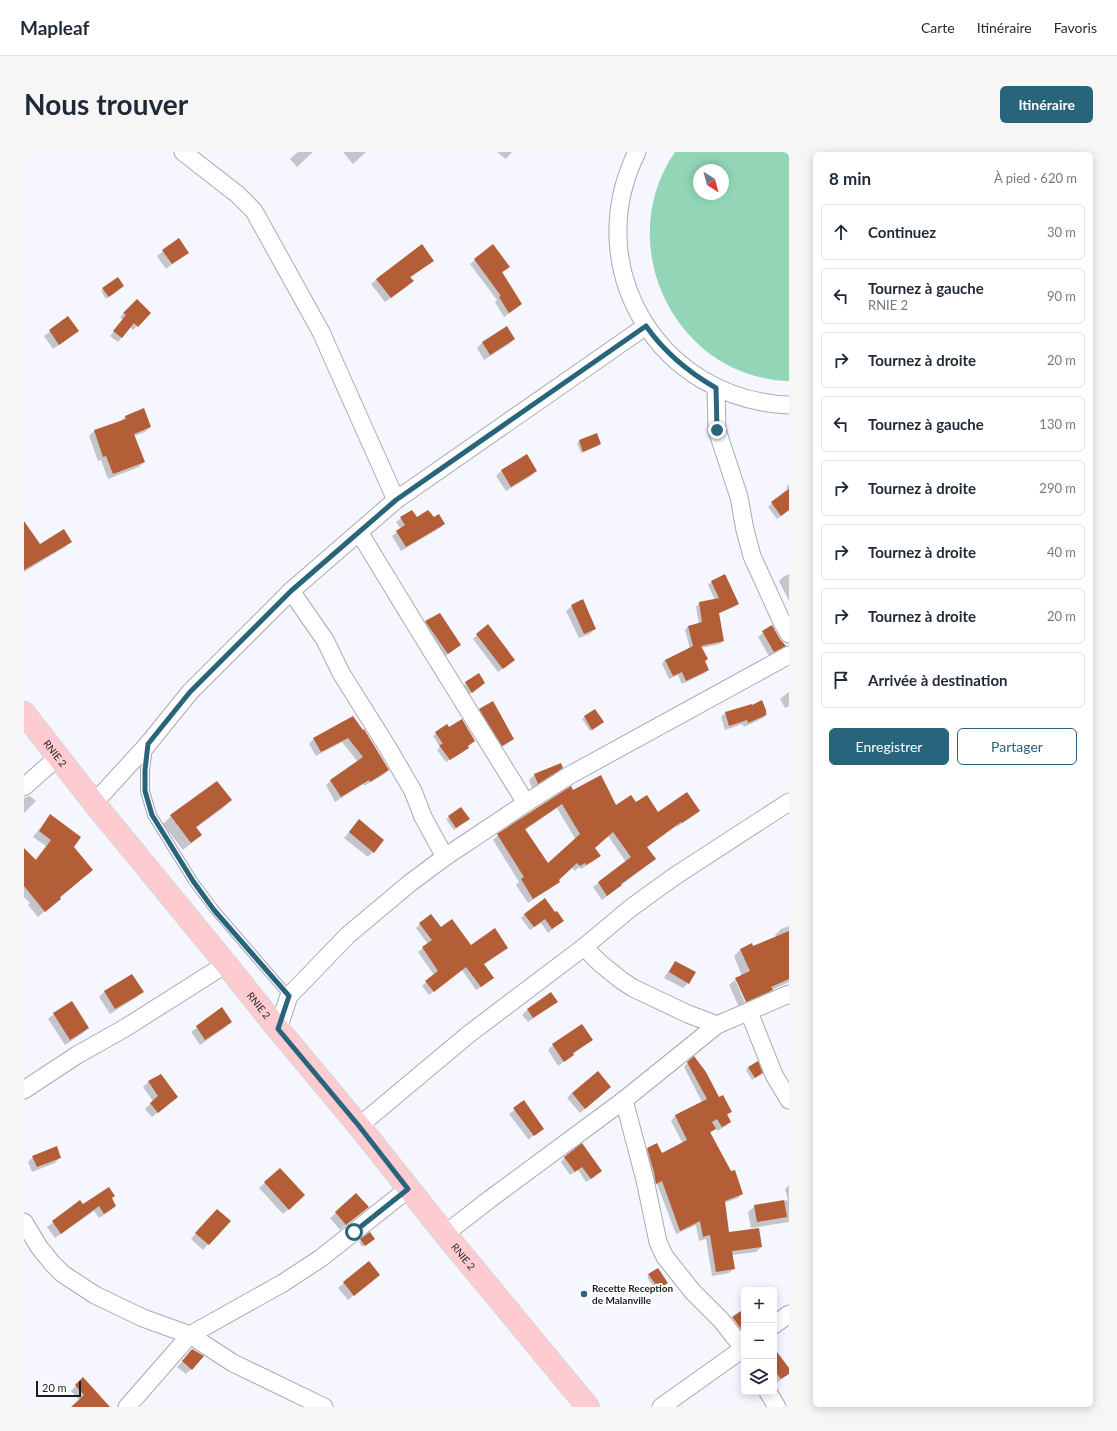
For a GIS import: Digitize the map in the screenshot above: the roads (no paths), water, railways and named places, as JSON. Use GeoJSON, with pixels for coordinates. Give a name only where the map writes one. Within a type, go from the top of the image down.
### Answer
{"type":"FeatureCollection","features":[{"type":"Feature","properties":{"kind":"main road","name":"RNIE 2"},"geometry":{"type":"LineString","coordinates":[[24,713],[94,803],[359,1126],[408,1189],[588,1407]]}},
{"type":"Feature","properties":{"kind":"street"},"geometry":{"type":"LineString","coordinates":[[183,152],[237,194],[254,210],[321,332],[396,500]]}},
{"type":"Feature","properties":{"kind":"street"},"geometry":{"type":"LineString","coordinates":[[637,152],[625,182],[618,222],[618,242],[626,282],[633,302],[646,326],[667,352],[682,366],[716,388],[755,402],[789,406]]}},
{"type":"Feature","properties":{"kind":"street"},"geometry":{"type":"LineString","coordinates":[[94,803],[148,744],[190,692],[291,591],[396,500],[646,326]]}},
{"type":"Feature","properties":{"kind":"street"},"geometry":{"type":"LineString","coordinates":[[716,388],[717,430],[739,497],[745,530],[752,556],[779,616],[789,634]]}},
{"type":"Feature","properties":{"kind":"street"},"geometry":{"type":"LineString","coordinates":[[359,532],[422,637],[526,803]]}},
{"type":"Feature","properties":{"kind":"street"},"geometry":{"type":"LineString","coordinates":[[291,591],[325,640],[341,673],[413,791],[423,817],[445,857]]}},
{"type":"Feature","properties":{"kind":"street"},"geometry":{"type":"LineString","coordinates":[[278,1029],[289,996],[348,935],[410,883],[445,857],[570,775],[789,655]]}},
{"type":"Feature","properties":{"kind":"street"},"geometry":{"type":"LineString","coordinates":[[24,787],[58,757]]}},
{"type":"Feature","properties":{"kind":"street"},"geometry":{"type":"LineString","coordinates":[[359,1126],[469,1034],[584,948],[632,907],[675,876],[789,802]]}},
{"type":"Feature","properties":{"kind":"street"},"geometry":{"type":"LineString","coordinates":[[584,948],[600,964],[634,988],[688,1014],[717,1025]]}},
{"type":"Feature","properties":{"kind":"street"},"geometry":{"type":"LineString","coordinates":[[24,1090],[36,1084],[77,1055],[124,1028],[226,964]]}},
{"type":"Feature","properties":{"kind":"street"},"geometry":{"type":"LineString","coordinates":[[445,1234],[490,1198],[624,1100],[717,1025],[789,994]]}},
{"type":"Feature","properties":{"kind":"street"},"geometry":{"type":"LineString","coordinates":[[749,1012],[774,1075],[789,1100]]}},
{"type":"Feature","properties":{"kind":"street"},"geometry":{"type":"LineString","coordinates":[[624,1100],[645,1180],[658,1242],[665,1257],[693,1292],[721,1320],[741,1344]]}},
{"type":"Feature","properties":{"kind":"street"},"geometry":{"type":"LineString","coordinates":[[127,1407],[190,1335],[283,1283],[321,1258],[408,1189]]}},
{"type":"Feature","properties":{"kind":"street"},"geometry":{"type":"LineString","coordinates":[[24,1222],[39,1247],[63,1274],[95,1295],[143,1318],[190,1335],[233,1363],[324,1407]]}},
{"type":"Feature","properties":{"kind":"street"},"geometry":{"type":"LineString","coordinates":[[777,1323],[789,1314]]}},
{"type":"Feature","properties":{"kind":"street"},"geometry":{"type":"LineString","coordinates":[[661,1407],[741,1350]]}},
{"type":"Feature","properties":{"kind":"street"},"geometry":{"type":"LineString","coordinates":[[770,1395],[778,1407]]}},
{"type":"Feature","properties":{"kind":"lane"},"geometry":{"type":"LineString","coordinates":[[148,744],[145,770],[145,791],[152,815],[193,881],[214,910],[289,996]]}},
{"type":"Feature","properties":{"kind":"place","name":"Recette Reception de Malanville"},"geometry":{"type":"Point","coordinates":[584,1294]}}]}
